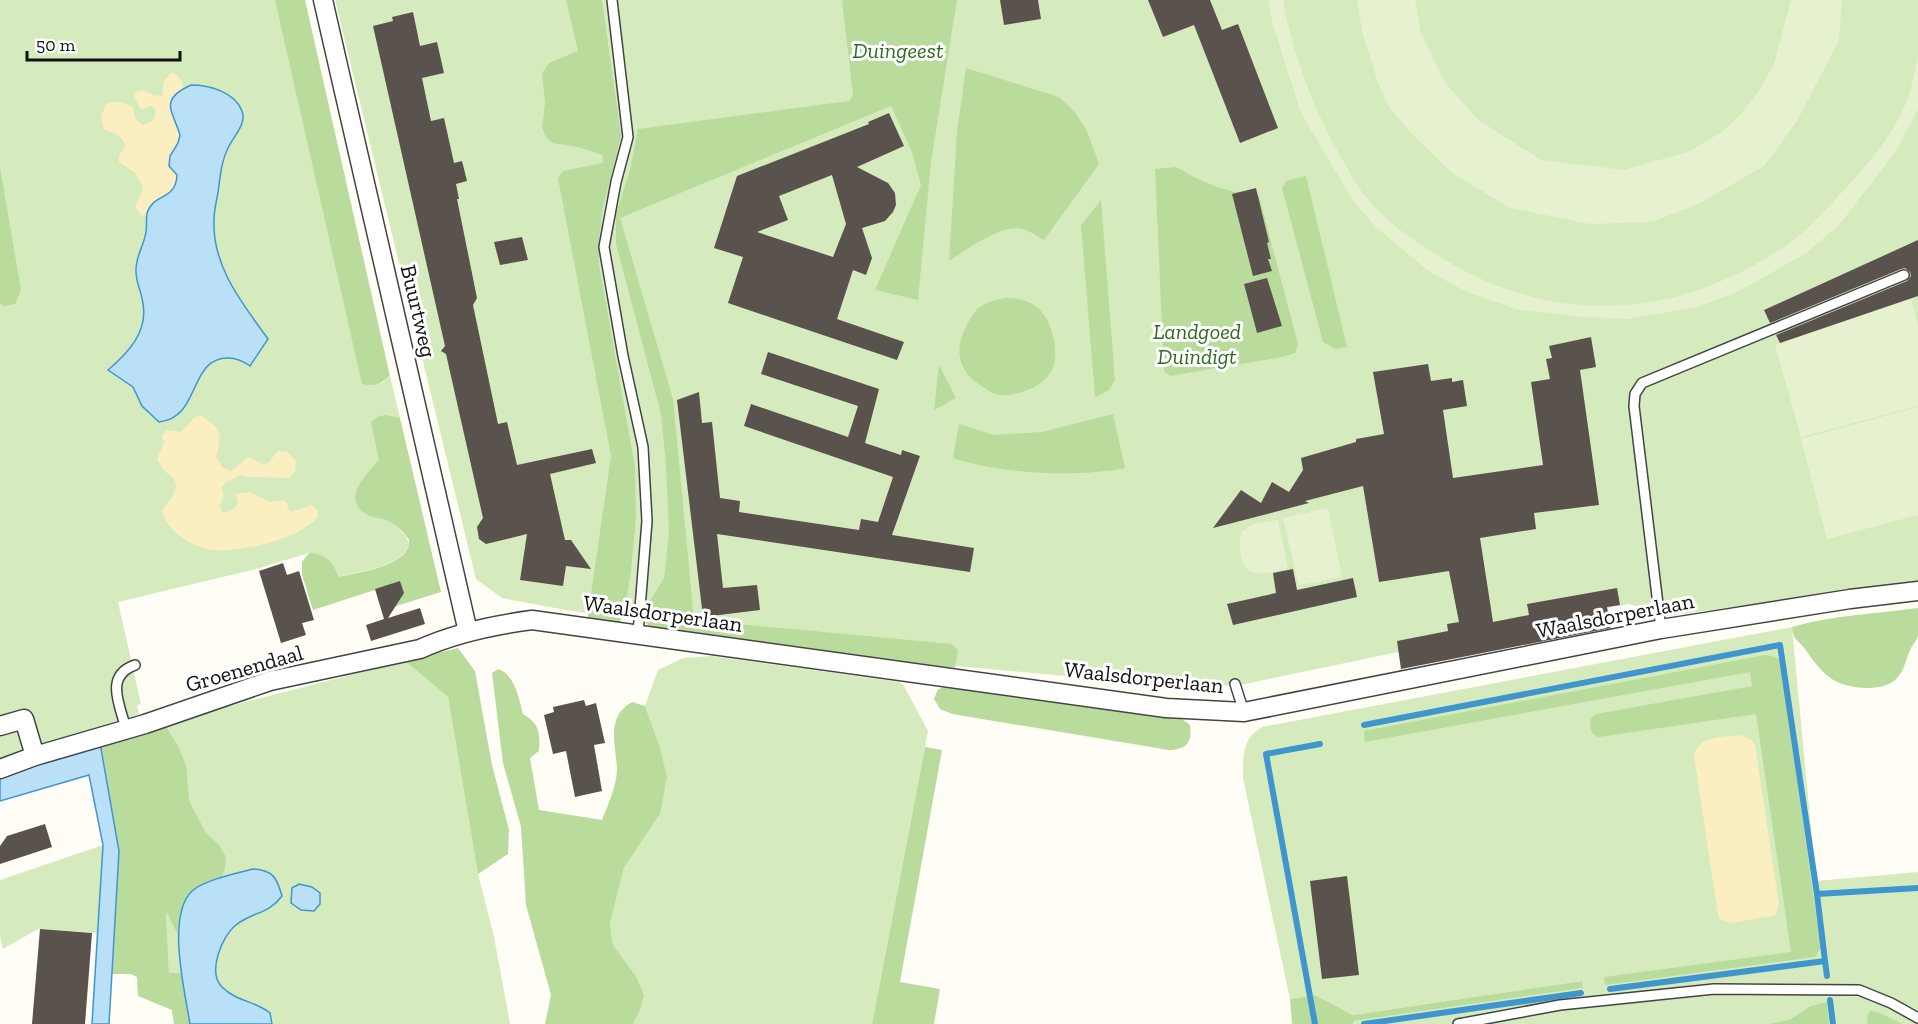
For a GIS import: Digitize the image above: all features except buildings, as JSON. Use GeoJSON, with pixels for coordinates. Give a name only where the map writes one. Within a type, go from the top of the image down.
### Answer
{"type":"FeatureCollection","features":[{"type":"Feature","properties":{"kind":"street","name":"Buurtweg"},"geometry":{"type":"LineString","coordinates":[[323,0],[468,632]]}},
{"type":"Feature","properties":{"kind":"street","name":"Waalsdorperlaan"},"geometry":{"type":"LineString","coordinates":[[468,632],[504,623],[532,620],[1166,708],[1244,712],[1661,629],[1850,599],[1918,591]]}},
{"type":"Feature","properties":{"kind":"street","name":"Groenendaal"},"geometry":{"type":"LineString","coordinates":[[0,769],[270,681],[420,649],[440,640],[468,632]]}},
{"type":"Feature","properties":{"kind":"street"},"geometry":{"type":"LineString","coordinates":[[0,726],[24,719],[35,756]]}},
{"type":"Feature","properties":{"kind":"lane"},"geometry":{"type":"LineString","coordinates":[[612,0],[628,137],[616,182],[604,247],[623,356],[643,447],[647,521],[638,633]]}},
{"type":"Feature","properties":{"kind":"lane"},"geometry":{"type":"LineString","coordinates":[[1661,629],[1634,406],[1635,394],[1642,383],[1904,275]]}},
{"type":"Feature","properties":{"kind":"lane"},"geometry":{"type":"LineString","coordinates":[[126,729],[115,687],[124,669],[135,665]]}},
{"type":"Feature","properties":{"kind":"lane"},"geometry":{"type":"LineString","coordinates":[[1235,684],[1244,712]]}},
{"type":"Feature","properties":{"kind":"lane"},"geometry":{"type":"LineString","coordinates":[[1458,1024],[1560,1005],[1714,989],[1859,990],[1891,1003],[1918,1018]]}},
{"type":"Feature","properties":{"kind":"green space"},"geometry":{"type":"Polygon","coordinates":[[[0,0],[285,0],[381,384],[390,376],[400,418],[387,415],[398,528],[406,536],[409,544],[405,552],[390,563],[339,577],[334,567],[309,553],[256,569],[118,602],[141,704],[137,705],[139,714],[0,758],[0,0]]]}},
{"type":"Feature","properties":{"kind":"green space"},"geometry":{"type":"Polygon","coordinates":[[[275,0],[305,0],[390,376],[377,384],[362,384],[275,0]]]}},
{"type":"Feature","properties":{"kind":"green space","name":"Landgoed Duindigt"},"geometry":{"type":"Polygon","coordinates":[[[335,0],[1918,0],[1918,582],[1674,615],[1628,604],[1245,684],[1199,688],[944,665],[566,610],[502,598],[476,579],[335,0]]]}},
{"type":"Feature","properties":{"kind":"green space"},"geometry":{"type":"Polygon","coordinates":[[[566,0],[602,0],[621,136],[603,207],[599,240],[599,264],[635,467],[636,518],[631,571],[624,615],[618,625],[587,622],[611,456],[558,178],[563,171],[603,163],[602,155],[578,147],[552,143],[542,128],[545,103],[542,73],[549,63],[578,51],[566,0]]]}},
{"type":"Feature","properties":{"kind":"green space","name":"Duingeest"},"geometry":{"type":"Polygon","coordinates":[[[842,0],[957,0],[931,162],[918,300],[875,290],[921,185],[912,152],[891,106],[620,218],[673,399],[694,620],[952,644],[958,650],[955,668],[653,630],[645,622],[644,610],[664,578],[669,534],[661,414],[616,244],[616,214],[630,170],[638,129],[849,101],[853,95],[842,0]]]}},
{"type":"Feature","properties":{"kind":"green space"},"geometry":{"type":"Polygon","coordinates":[[[1268,0],[1283,0],[1292,42],[1322,121],[1357,184],[1384,216],[1432,252],[1485,281],[1530,296],[1574,304],[1619,305],[1664,299],[1708,287],[1751,267],[1802,233],[1872,158],[1900,116],[1908,97],[1918,54],[1918,109],[1896,151],[1839,225],[1805,254],[1735,293],[1697,307],[1628,319],[1582,317],[1516,309],[1467,292],[1430,272],[1378,229],[1354,202],[1301,113],[1273,25],[1268,0]]]}},
{"type":"Feature","properties":{"kind":"green space"},"geometry":{"type":"Polygon","coordinates":[[[1357,0],[1415,0],[1421,33],[1444,81],[1477,119],[1541,160],[1624,170],[1688,152],[1722,132],[1739,116],[1760,89],[1774,64],[1791,0],[1842,0],[1839,40],[1797,121],[1764,166],[1698,204],[1652,222],[1590,224],[1510,208],[1451,172],[1412,134],[1389,107],[1378,83],[1363,34],[1357,0]]]}},
{"type":"Feature","properties":{"kind":"green space"},"geometry":{"type":"Polygon","coordinates":[[[966,68],[1059,97],[1074,111],[1087,131],[1099,164],[1044,240],[1023,229],[1004,230],[984,239],[949,261],[957,132],[966,68]]]}},
{"type":"Feature","properties":{"kind":"green space"},"geometry":{"type":"Polygon","coordinates":[[[0,167],[21,290],[15,304],[5,306],[0,304],[0,167]]]}},
{"type":"Feature","properties":{"kind":"green space"},"geometry":{"type":"Polygon","coordinates":[[[1176,167],[1216,186],[1259,196],[1298,344],[1295,353],[1170,376],[1164,371],[1155,169],[1176,167]]]}},
{"type":"Feature","properties":{"kind":"green space"},"geometry":{"type":"Polygon","coordinates":[[[1306,176],[1347,347],[1335,349],[1323,342],[1282,188],[1286,181],[1306,176]]]}},
{"type":"Feature","properties":{"kind":"green space"},"geometry":{"type":"Polygon","coordinates":[[[1101,200],[1115,380],[1109,390],[1095,397],[1081,225],[1101,200]]]}},
{"type":"Feature","properties":{"kind":"green space"},"geometry":{"type":"Polygon","coordinates":[[[1005,298],[1024,301],[1038,308],[1048,322],[1055,344],[1054,365],[1047,377],[1034,387],[1010,395],[990,392],[975,381],[963,367],[959,352],[963,334],[974,313],[986,303],[1005,298]]]}},
{"type":"Feature","properties":{"kind":"green space"},"geometry":{"type":"Polygon","coordinates":[[[1911,299],[1918,326],[1918,406],[1801,437],[1775,345],[1911,299]]]}},
{"type":"Feature","properties":{"kind":"green space"},"geometry":{"type":"Polygon","coordinates":[[[939,365],[956,398],[934,410],[939,365]]]}},
{"type":"Feature","properties":{"kind":"green space"},"geometry":{"type":"Polygon","coordinates":[[[1918,407],[1918,515],[1827,539],[1801,439],[1918,407]]]}},
{"type":"Feature","properties":{"kind":"green space"},"geometry":{"type":"Polygon","coordinates":[[[1113,414],[1125,468],[1084,473],[1039,473],[994,468],[953,458],[959,424],[994,435],[1042,432],[1113,414]]]}},
{"type":"Feature","properties":{"kind":"green space"},"geometry":{"type":"Polygon","coordinates":[[[379,416],[400,418],[441,592],[390,608],[384,587],[313,610],[302,575],[302,562],[309,553],[328,559],[339,577],[393,562],[407,549],[409,540],[404,533],[384,519],[370,516],[356,503],[358,488],[367,473],[379,460],[371,422],[379,416]]]}},
{"type":"Feature","properties":{"kind":"green space"},"geometry":{"type":"Polygon","coordinates":[[[1328,508],[1342,577],[1299,585],[1283,518],[1328,508]]]}},
{"type":"Feature","properties":{"kind":"green space"},"geometry":{"type":"Polygon","coordinates":[[[1278,520],[1288,568],[1259,574],[1253,573],[1248,570],[1241,556],[1242,532],[1253,524],[1278,520]]]}},
{"type":"Feature","properties":{"kind":"green space"},"geometry":{"type":"Polygon","coordinates":[[[1918,608],[1918,636],[1903,669],[1895,680],[1880,687],[1853,687],[1829,677],[1795,637],[1792,627],[1855,615],[1918,608]]]}},
{"type":"Feature","properties":{"kind":"green space"},"geometry":{"type":"Polygon","coordinates":[[[1792,627],[1816,881],[1918,872],[1918,1024],[1353,1024],[1354,1021],[1583,988],[1582,981],[1353,1015],[1315,995],[1290,999],[1243,778],[1245,749],[1255,732],[1262,727],[1792,627]]]}},
{"type":"Feature","properties":{"kind":"green space"},"geometry":{"type":"Polygon","coordinates":[[[458,648],[475,671],[492,765],[509,830],[508,854],[478,874],[448,697],[405,661],[458,648]]]}},
{"type":"Feature","properties":{"kind":"green space"},"geometry":{"type":"Polygon","coordinates":[[[1765,655],[1776,657],[1780,661],[1821,948],[1815,957],[1605,985],[1604,977],[1791,952],[1756,714],[1599,737],[1593,734],[1590,727],[1591,718],[1596,714],[1752,686],[1750,672],[1365,742],[1364,731],[1765,655]]]}},
{"type":"Feature","properties":{"kind":"green space"},"geometry":{"type":"Polygon","coordinates":[[[712,656],[899,682],[904,686],[928,731],[872,1024],[633,1024],[640,1010],[636,976],[613,945],[610,924],[624,868],[660,814],[659,744],[645,706],[658,670],[683,658],[712,656]]]}},
{"type":"Feature","properties":{"kind":"green space"},"geometry":{"type":"Polygon","coordinates":[[[405,661],[448,697],[478,874],[494,937],[510,1024],[174,1024],[170,999],[166,908],[164,723],[405,661]]]}},
{"type":"Feature","properties":{"kind":"green space"},"geometry":{"type":"Polygon","coordinates":[[[498,669],[509,676],[518,694],[523,714],[533,721],[538,730],[539,751],[530,758],[539,810],[602,820],[617,771],[614,732],[617,718],[622,710],[632,702],[645,706],[659,744],[667,777],[660,814],[624,868],[610,924],[613,945],[636,976],[644,995],[633,1024],[545,1024],[551,995],[526,905],[521,827],[503,763],[492,673],[498,669]]]}},
{"type":"Feature","properties":{"kind":"green space"},"geometry":{"type":"Polygon","coordinates":[[[949,686],[1171,716],[1182,719],[1190,725],[1189,741],[1180,748],[1169,750],[952,714],[940,709],[934,699],[938,689],[949,686]]]}},
{"type":"Feature","properties":{"kind":"green space"},"geometry":{"type":"Polygon","coordinates":[[[164,723],[186,765],[189,801],[206,833],[218,844],[226,857],[225,869],[221,878],[193,892],[188,898],[182,912],[178,935],[166,911],[169,973],[181,973],[190,1024],[174,1024],[172,1010],[138,996],[137,977],[131,974],[112,974],[119,851],[100,743],[164,723]]]}},
{"type":"Feature","properties":{"kind":"green space"},"geometry":{"type":"Polygon","coordinates":[[[925,747],[942,750],[900,982],[940,989],[934,1024],[872,1024],[925,747]]]}},
{"type":"Feature","properties":{"kind":"green space"},"geometry":{"type":"Polygon","coordinates":[[[103,845],[98,933],[38,929],[3,949],[0,937],[0,880],[103,845]]]}},
{"type":"Feature","properties":{"kind":"green space"},"geometry":{"type":"Polygon","coordinates":[[[1582,981],[1583,988],[1354,1021],[1353,1024],[1292,1024],[1290,999],[1315,995],[1353,1015],[1582,981]]]}},
{"type":"Feature","properties":{"kind":"green space"},"geometry":{"type":"Polygon","coordinates":[[[1827,1002],[1829,1024],[1769,1024],[1789,1020],[1811,1006],[1827,1002]]]}},
{"type":"Feature","properties":{"kind":"green space"},"geometry":{"type":"Polygon","coordinates":[[[1870,1011],[1878,1012],[1902,1024],[1868,1024],[1867,1018],[1870,1011]]]}},
{"type":"Feature","properties":{"kind":"sand"},"geometry":{"type":"Polygon","coordinates":[[[171,73],[176,74],[182,82],[183,89],[174,96],[180,135],[169,166],[177,175],[176,183],[169,193],[155,203],[147,215],[142,216],[135,206],[143,186],[135,173],[119,162],[119,156],[125,146],[124,142],[117,135],[104,129],[101,116],[107,103],[120,102],[133,107],[135,118],[140,123],[143,125],[149,123],[155,115],[155,108],[151,106],[140,108],[134,96],[137,91],[143,90],[162,96],[164,81],[171,73]]]}},
{"type":"Feature","properties":{"kind":"sand"},"geometry":{"type":"Polygon","coordinates":[[[200,415],[213,424],[219,433],[216,457],[222,467],[230,471],[250,457],[262,464],[268,463],[278,451],[288,452],[296,461],[295,471],[289,478],[240,475],[226,482],[221,488],[224,497],[219,506],[223,513],[231,511],[238,504],[236,494],[250,492],[270,502],[283,500],[288,504],[287,507],[291,512],[312,505],[318,510],[318,517],[298,532],[253,547],[212,550],[181,537],[169,525],[162,511],[173,495],[176,485],[174,479],[162,468],[157,459],[164,443],[162,436],[166,430],[181,432],[195,417],[200,415]]]}},
{"type":"Feature","properties":{"kind":"sand"},"geometry":{"type":"Polygon","coordinates":[[[1740,735],[1752,740],[1755,745],[1779,905],[1776,914],[1772,916],[1732,923],[1721,920],[1718,915],[1694,755],[1696,749],[1706,741],[1740,735]]]}},
{"type":"Feature","properties":{"kind":"water"},"geometry":{"type":"Polygon","coordinates":[[[191,85],[206,86],[228,94],[239,104],[242,111],[243,121],[222,164],[214,213],[215,237],[218,254],[231,284],[268,339],[250,366],[240,360],[228,358],[215,361],[206,367],[182,410],[172,418],[159,422],[142,406],[133,387],[108,370],[135,341],[142,324],[144,314],[136,276],[137,261],[145,237],[147,213],[150,207],[169,193],[176,183],[177,175],[169,166],[170,156],[180,135],[170,107],[171,101],[181,90],[191,85]]]}},
{"type":"Feature","properties":{"kind":"water"},"geometry":{"type":"Polygon","coordinates":[[[100,743],[119,851],[109,1024],[92,1024],[103,845],[89,775],[0,801],[0,776],[100,743]]]}},
{"type":"Feature","properties":{"kind":"water"},"geometry":{"type":"Polygon","coordinates":[[[253,869],[270,873],[278,884],[282,896],[266,910],[242,921],[231,930],[221,945],[216,973],[222,987],[228,992],[270,1013],[272,1024],[190,1024],[179,955],[180,918],[184,903],[192,891],[204,883],[253,869]]]}},
{"type":"Feature","properties":{"kind":"water"},"geometry":{"type":"Polygon","coordinates":[[[299,884],[312,887],[320,893],[320,904],[314,911],[301,910],[291,903],[292,888],[299,884]]]}},
{"type":"Feature","properties":{"kind":"waterway"},"geometry":{"type":"LineString","coordinates":[[1364,725],[1780,645],[1817,894]]}},
{"type":"Feature","properties":{"kind":"waterway"},"geometry":{"type":"LineString","coordinates":[[1315,1024],[1266,754],[1320,744]]}},
{"type":"Feature","properties":{"kind":"waterway"},"geometry":{"type":"LineString","coordinates":[[1610,989],[1825,961],[1817,894],[1918,888]]}},
{"type":"Feature","properties":{"kind":"waterway"},"geometry":{"type":"LineString","coordinates":[[1825,961],[1827,976]]}},
{"type":"Feature","properties":{"kind":"waterway"},"geometry":{"type":"LineString","coordinates":[[1364,1024],[1581,993]]}},
{"type":"Feature","properties":{"kind":"waterway"},"geometry":{"type":"LineString","coordinates":[[1830,1000],[1833,1024]]}}]}
